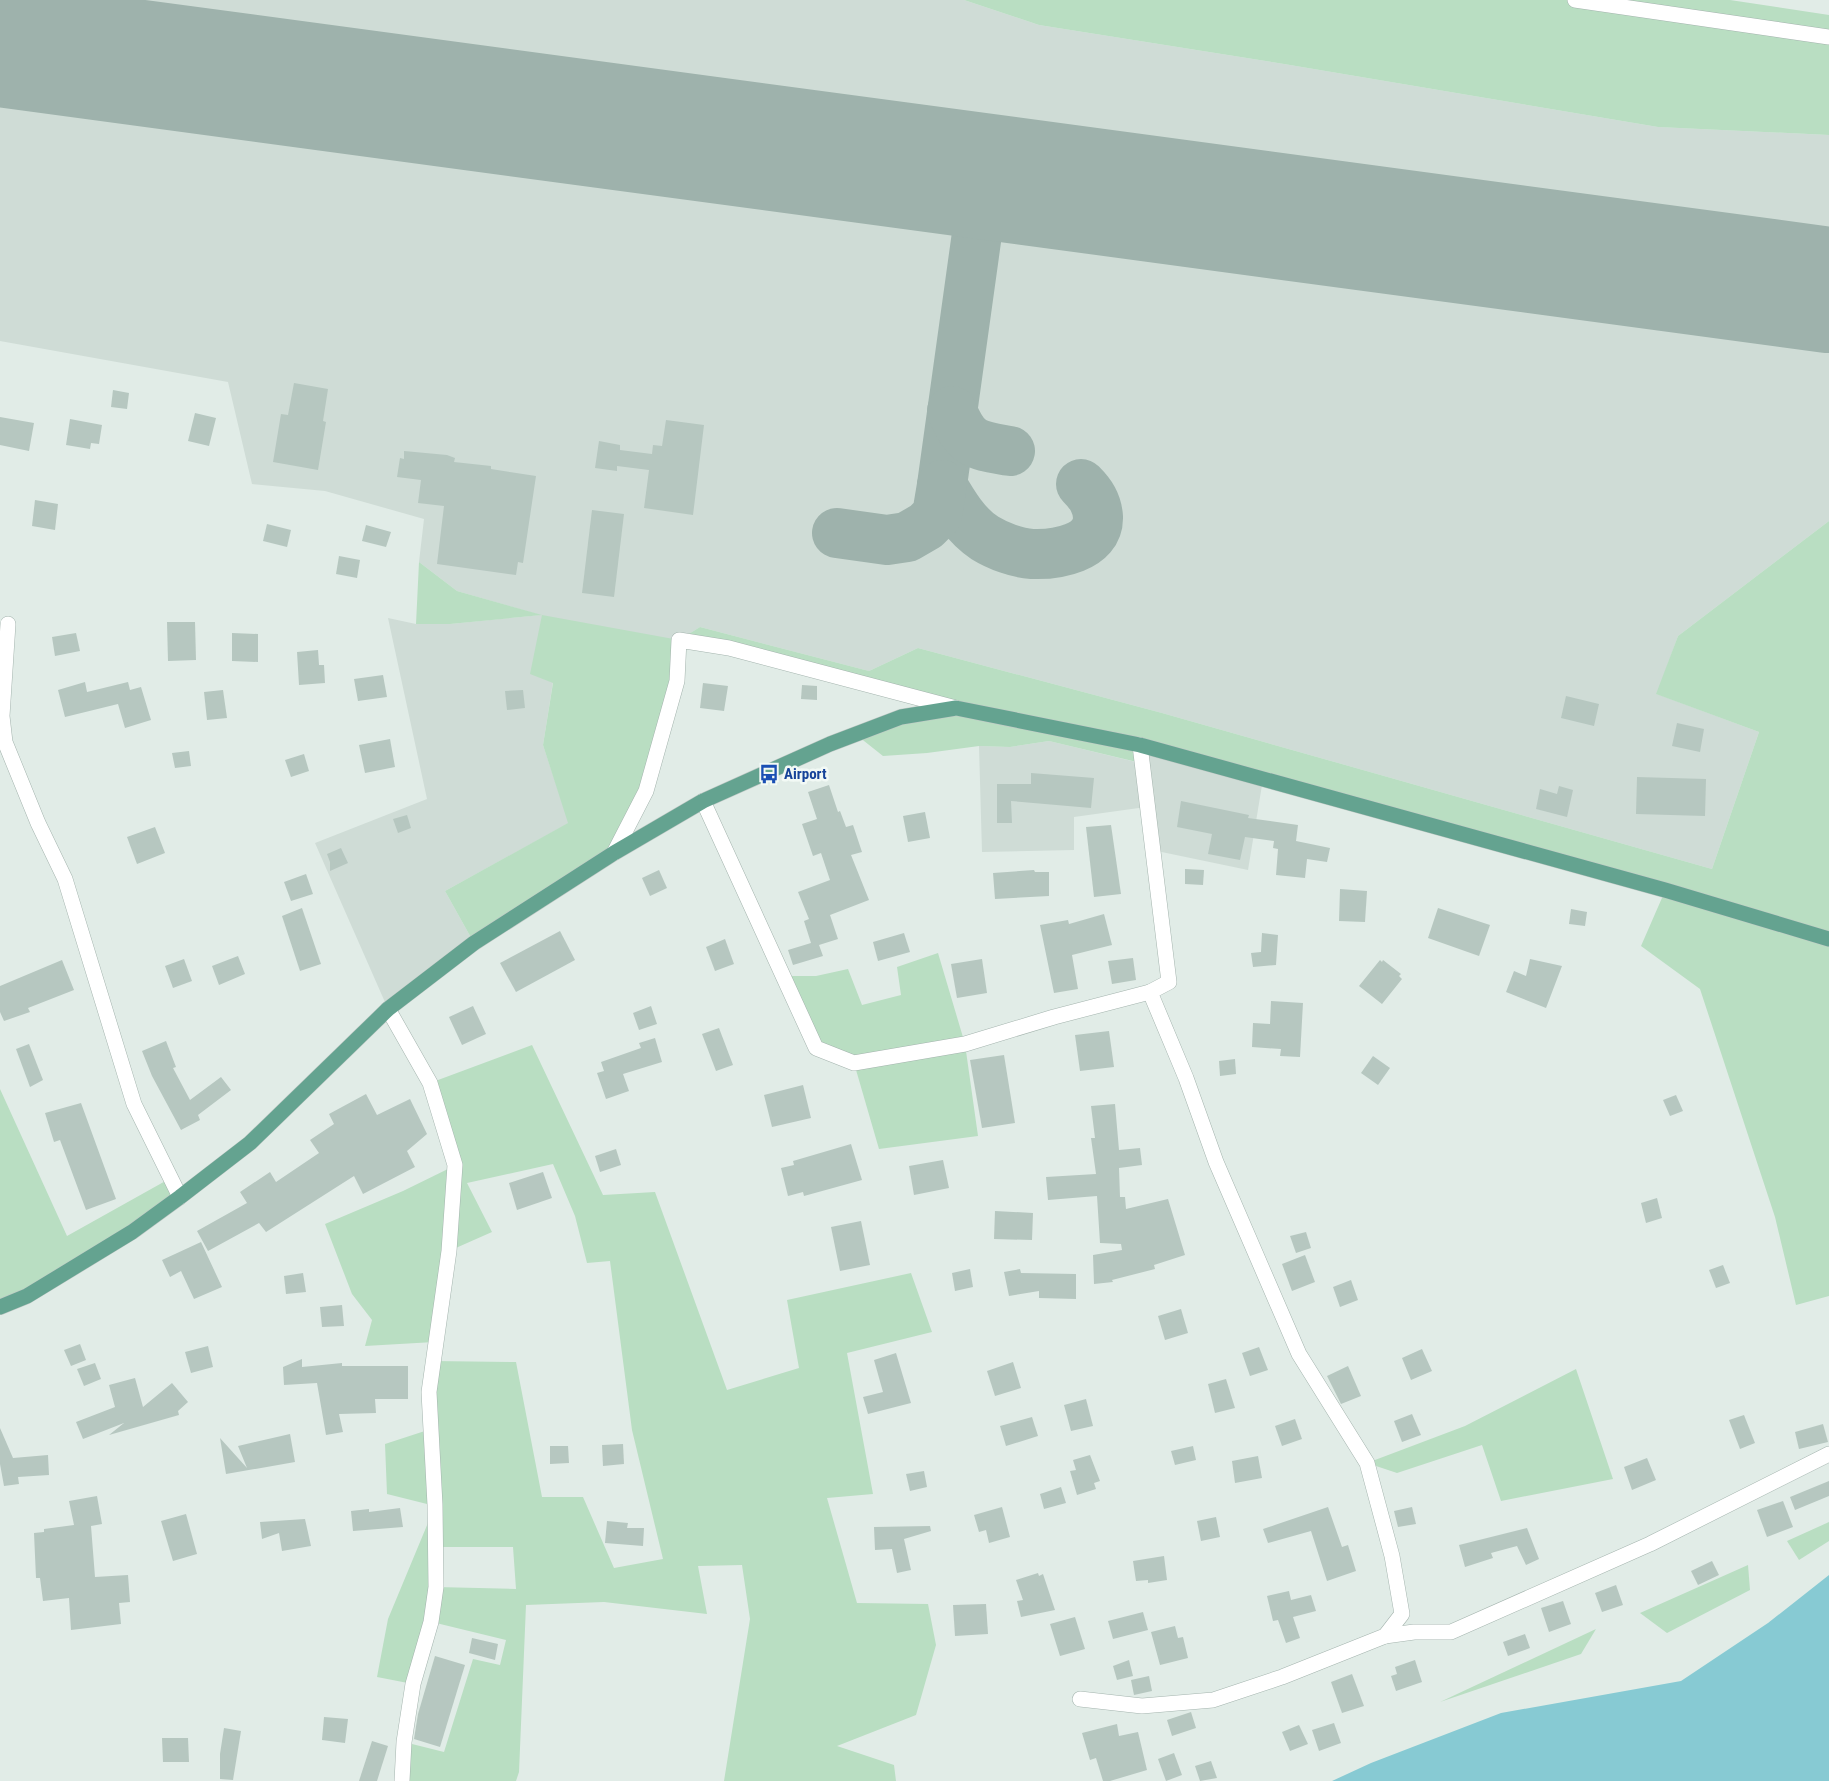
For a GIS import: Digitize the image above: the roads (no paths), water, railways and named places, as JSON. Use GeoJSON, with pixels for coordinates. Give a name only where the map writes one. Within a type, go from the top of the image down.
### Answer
{"type":"FeatureCollection","features":[{"type":"Feature","properties":{"kind":"main road"},"geometry":{"type":"LineString","coordinates":[[0,1306],[27,1296],[124,1237],[180,1197],[250,1143],[388,1009],[474,943],[614,853],[703,801],[854,734],[901,717],[956,708],[1140,745],[1656,888],[1829,939]]}},
{"type":"Feature","properties":{"kind":"street"},"geometry":{"type":"LineString","coordinates":[[1575,0],[1829,37]]}},
{"type":"Feature","properties":{"kind":"street"},"geometry":{"type":"LineString","coordinates":[[8,624],[2,716],[5,742],[38,822],[65,879],[134,1104],[169,1179],[180,1197]]}},
{"type":"Feature","properties":{"kind":"street"},"geometry":{"type":"LineString","coordinates":[[614,853],[646,791],[677,681],[679,640],[729,648],[956,708]]}},
{"type":"Feature","properties":{"kind":"street"},"geometry":{"type":"LineString","coordinates":[[703,801],[816,1048],[854,1063],[863,1062],[965,1044],[1054,1017],[1150,992],[1169,982],[1140,745]]}},
{"type":"Feature","properties":{"kind":"street"},"geometry":{"type":"LineString","coordinates":[[1150,992],[1186,1078],[1216,1162],[1298,1354],[1367,1462],[1392,1556],[1402,1614],[1385,1636]]}},
{"type":"Feature","properties":{"kind":"street"},"geometry":{"type":"LineString","coordinates":[[388,1009],[430,1083],[454,1166],[448,1251],[429,1392],[435,1506],[436,1587],[431,1622],[413,1684],[404,1742],[402,1781]]}},
{"type":"Feature","properties":{"kind":"street"},"geometry":{"type":"LineString","coordinates":[[1080,1698],[1142,1706],[1212,1700],[1282,1677],[1385,1636],[1414,1632],[1451,1632],[1650,1544],[1829,1454]]}},
{"type":"Feature","properties":{"kind":"water"},"geometry":{"type":"Polygon","coordinates":[[[1829,1575],[1829,1781],[1332,1781],[1371,1763],[1501,1713],[1681,1681],[1768,1623],[1829,1575]]]}},
{"type":"Feature","properties":{"kind":"place","name":"Airport"},"geometry":{"type":"Point","coordinates":[769,774]}}]}
